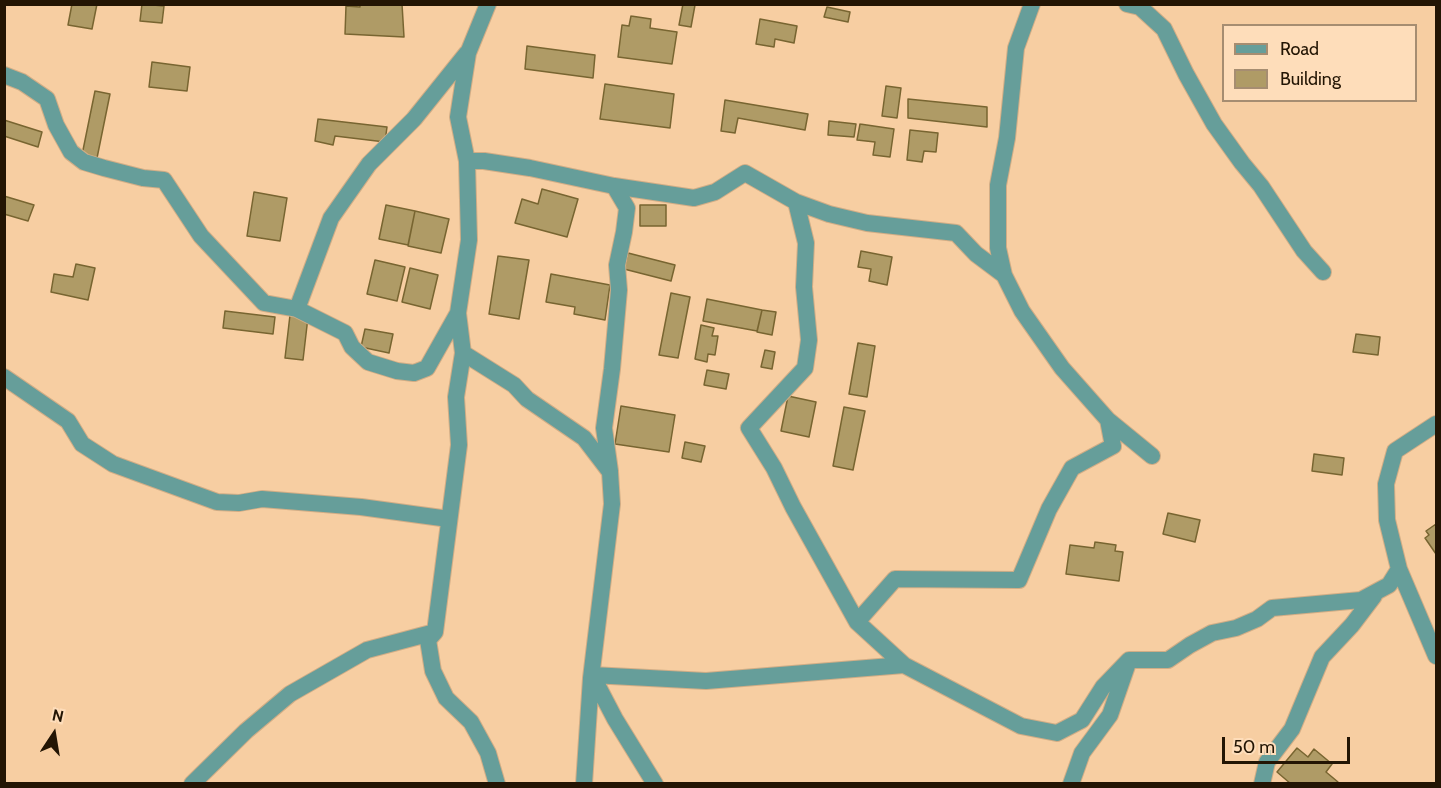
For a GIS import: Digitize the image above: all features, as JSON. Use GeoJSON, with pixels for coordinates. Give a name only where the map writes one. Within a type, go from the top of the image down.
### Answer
{"type":"FeatureCollection","features":[{"type":"Feature","properties":{"kind":"street"},"geometry":{"type":"LineString","coordinates":[[488,4],[468,53],[458,117],[467,161],[469,240],[458,313],[463,353],[456,397],[459,445],[435,632],[428,640],[433,670],[446,698],[471,722],[488,753],[497,783]]}},
{"type":"Feature","properties":{"kind":"street"},"geometry":{"type":"LineString","coordinates":[[1032,4],[1016,48],[1008,138],[998,185],[998,248],[1004,275],[1022,311],[1062,368],[1108,420],[1152,456]]}},
{"type":"Feature","properties":{"kind":"street"},"geometry":{"type":"LineString","coordinates":[[1127,4],[1140,8],[1164,29],[1214,124],[1261,186],[1304,251],[1323,272]]}},
{"type":"Feature","properties":{"kind":"street"},"geometry":{"type":"LineString","coordinates":[[297,309],[331,218],[369,164],[414,120],[468,53]]}},
{"type":"Feature","properties":{"kind":"street"},"geometry":{"type":"LineString","coordinates":[[4,75],[22,82],[47,99],[56,125],[71,152],[84,162],[143,178],[164,180],[201,236],[264,303],[297,309],[345,333],[352,347],[368,362],[397,372],[414,373],[427,368],[458,313]]}},
{"type":"Feature","properties":{"kind":"street"},"geometry":{"type":"LineString","coordinates":[[467,161],[530,168],[614,186],[694,198],[715,192],[745,173],[796,202],[829,214],[867,223],[956,233],[976,254],[1004,275]]}},
{"type":"Feature","properties":{"kind":"street"},"geometry":{"type":"LineString","coordinates":[[584,783],[591,677],[612,504],[604,428],[619,290],[616,265],[627,208],[614,186]]}},
{"type":"Feature","properties":{"kind":"street"},"geometry":{"type":"LineString","coordinates":[[796,202],[806,243],[804,287],[809,340],[804,368],[749,428],[774,468],[857,622],[904,665],[1021,726],[1057,733],[1082,720],[1103,687],[1129,660],[1168,660],[1212,633],[1236,628],[1257,620],[1272,608],[1361,600],[1389,585],[1399,569]]}},
{"type":"Feature","properties":{"kind":"street"},"geometry":{"type":"LineString","coordinates":[[463,353],[514,385],[527,399],[584,438],[610,472]]}},
{"type":"Feature","properties":{"kind":"street"},"geometry":{"type":"LineString","coordinates":[[4,377],[68,421],[82,444],[113,464],[217,502],[239,503],[262,499],[361,507],[449,519]]}},
{"type":"Feature","properties":{"kind":"street"},"geometry":{"type":"LineString","coordinates":[[857,622],[895,579],[1019,580],[1049,509],[1072,468],[1113,446],[1108,420]]}},
{"type":"Feature","properties":{"kind":"street"},"geometry":{"type":"LineString","coordinates":[[1437,424],[1395,451],[1386,484],[1387,520],[1399,569],[1437,656]]}},
{"type":"Feature","properties":{"kind":"street"},"geometry":{"type":"LineString","coordinates":[[1262,783],[1267,762],[1292,729],[1322,657],[1352,625],[1377,593]]}},
{"type":"Feature","properties":{"kind":"street"},"geometry":{"type":"LineString","coordinates":[[192,783],[246,730],[290,694],[367,650],[435,632]]}},
{"type":"Feature","properties":{"kind":"street"},"geometry":{"type":"LineString","coordinates":[[1071,783],[1082,753],[1110,715],[1129,660]]}},
{"type":"Feature","properties":{"kind":"street"},"geometry":{"type":"LineString","coordinates":[[591,677],[706,681],[904,665]]}},
{"type":"Feature","properties":{"kind":"street"},"geometry":{"type":"LineString","coordinates":[[591,677],[655,783]]}},
{"type":"Feature","properties":{"kind":"building"},"geometry":{"type":"Polygon","coordinates":[[[72,4],[97,4],[92,29],[68,25],[72,4]]]}},
{"type":"Feature","properties":{"kind":"building"},"geometry":{"type":"Polygon","coordinates":[[[142,4],[164,6],[162,23],[140,21],[142,4]]]}},
{"type":"Feature","properties":{"kind":"building"},"geometry":{"type":"Polygon","coordinates":[[[360,4],[402,4],[404,37],[345,34],[346,6],[360,7],[360,4]]]}},
{"type":"Feature","properties":{"kind":"building"},"geometry":{"type":"Polygon","coordinates":[[[683,4],[695,5],[691,27],[679,25],[683,4]]]}},
{"type":"Feature","properties":{"kind":"building"},"geometry":{"type":"Polygon","coordinates":[[[827,7],[850,12],[848,22],[824,17],[827,7]]]}},
{"type":"Feature","properties":{"kind":"building"},"geometry":{"type":"Polygon","coordinates":[[[631,16],[651,19],[650,28],[677,32],[672,64],[618,57],[622,25],[629,26],[631,16]]]}},
{"type":"Feature","properties":{"kind":"building"},"geometry":{"type":"Polygon","coordinates":[[[760,19],[797,26],[794,43],[775,39],[774,47],[756,44],[760,19]]]}},
{"type":"Feature","properties":{"kind":"building"},"geometry":{"type":"Polygon","coordinates":[[[527,46],[595,55],[593,78],[525,69],[527,46]]]}},
{"type":"Feature","properties":{"kind":"building"},"geometry":{"type":"Polygon","coordinates":[[[152,62],[190,67],[187,91],[149,87],[152,62]]]}},
{"type":"Feature","properties":{"kind":"building"},"geometry":{"type":"Polygon","coordinates":[[[605,84],[674,94],[670,128],[600,119],[605,84]]]}},
{"type":"Feature","properties":{"kind":"building"},"geometry":{"type":"Polygon","coordinates":[[[886,86],[901,88],[897,118],[882,116],[886,86]]]}},
{"type":"Feature","properties":{"kind":"building"},"geometry":{"type":"Polygon","coordinates":[[[95,91],[110,94],[97,158],[82,155],[95,91]]]}},
{"type":"Feature","properties":{"kind":"building"},"geometry":{"type":"Polygon","coordinates":[[[908,99],[987,107],[987,127],[908,118],[908,99]]]}},
{"type":"Feature","properties":{"kind":"building"},"geometry":{"type":"Polygon","coordinates":[[[725,100],[808,114],[805,130],[738,118],[735,133],[721,131],[725,100]]]}},
{"type":"Feature","properties":{"kind":"building"},"geometry":{"type":"Polygon","coordinates":[[[318,119],[387,127],[385,142],[335,136],[333,145],[315,141],[318,119]]]}},
{"type":"Feature","properties":{"kind":"building"},"geometry":{"type":"Polygon","coordinates":[[[4,120],[42,132],[38,147],[4,136],[4,120]]]}},
{"type":"Feature","properties":{"kind":"building"},"geometry":{"type":"Polygon","coordinates":[[[829,121],[856,124],[854,137],[828,135],[829,121]]]}},
{"type":"Feature","properties":{"kind":"building"},"geometry":{"type":"Polygon","coordinates":[[[860,124],[894,129],[890,157],[873,155],[875,142],[857,140],[860,124]]]}},
{"type":"Feature","properties":{"kind":"building"},"geometry":{"type":"Polygon","coordinates":[[[910,130],[938,133],[936,152],[924,151],[922,162],[907,160],[910,130]]]}},
{"type":"Feature","properties":{"kind":"building"},"geometry":{"type":"Polygon","coordinates":[[[542,189],[578,199],[567,237],[515,223],[522,199],[538,204],[542,189]]]}},
{"type":"Feature","properties":{"kind":"building"},"geometry":{"type":"Polygon","coordinates":[[[254,192],[287,198],[280,241],[247,236],[254,192]]]}},
{"type":"Feature","properties":{"kind":"building"},"geometry":{"type":"Polygon","coordinates":[[[4,196],[34,205],[28,221],[4,214],[4,196]]]}},
{"type":"Feature","properties":{"kind":"building"},"geometry":{"type":"Polygon","coordinates":[[[386,205],[415,211],[408,245],[379,239],[386,205]]]}},
{"type":"Feature","properties":{"kind":"building"},"geometry":{"type":"Polygon","coordinates":[[[640,205],[666,205],[666,226],[640,226],[640,205]]]}},
{"type":"Feature","properties":{"kind":"building"},"geometry":{"type":"Polygon","coordinates":[[[415,211],[449,219],[441,253],[408,246],[415,211]]]}},
{"type":"Feature","properties":{"kind":"building"},"geometry":{"type":"Polygon","coordinates":[[[861,251],[892,257],[887,285],[869,281],[871,269],[858,267],[861,251]]]}},
{"type":"Feature","properties":{"kind":"building"},"geometry":{"type":"Polygon","coordinates":[[[628,253],[675,265],[671,281],[624,269],[628,253]]]}},
{"type":"Feature","properties":{"kind":"building"},"geometry":{"type":"Polygon","coordinates":[[[498,256],[529,260],[519,319],[489,314],[498,256]]]}},
{"type":"Feature","properties":{"kind":"building"},"geometry":{"type":"Polygon","coordinates":[[[375,260],[405,267],[397,301],[367,294],[375,260]]]}},
{"type":"Feature","properties":{"kind":"building"},"geometry":{"type":"Polygon","coordinates":[[[76,264],[95,268],[88,300],[51,292],[54,274],[73,277],[76,264]]]}},
{"type":"Feature","properties":{"kind":"building"},"geometry":{"type":"Polygon","coordinates":[[[410,268],[438,275],[430,309],[402,302],[410,268]]]}},
{"type":"Feature","properties":{"kind":"building"},"geometry":{"type":"Polygon","coordinates":[[[551,274],[610,285],[605,320],[574,314],[575,307],[546,302],[551,274]]]}},
{"type":"Feature","properties":{"kind":"building"},"geometry":{"type":"Polygon","coordinates":[[[671,293],[690,297],[678,358],[659,355],[671,293]]]}},
{"type":"Feature","properties":{"kind":"building"},"geometry":{"type":"Polygon","coordinates":[[[707,299],[762,310],[757,331],[703,321],[707,299]]]}},
{"type":"Feature","properties":{"kind":"building"},"geometry":{"type":"Polygon","coordinates":[[[762,310],[776,312],[772,335],[757,332],[762,310]]]}},
{"type":"Feature","properties":{"kind":"building"},"geometry":{"type":"Polygon","coordinates":[[[225,311],[275,317],[273,334],[223,328],[225,311]]]}},
{"type":"Feature","properties":{"kind":"building"},"geometry":{"type":"Polygon","coordinates":[[[290,315],[308,317],[303,360],[285,358],[290,315]]]}},
{"type":"Feature","properties":{"kind":"building"},"geometry":{"type":"Polygon","coordinates":[[[701,325],[714,328],[712,336],[718,336],[715,355],[708,354],[707,362],[695,359],[701,325]]]}},
{"type":"Feature","properties":{"kind":"building"},"geometry":{"type":"Polygon","coordinates":[[[365,329],[393,334],[389,353],[361,347],[365,329]]]}},
{"type":"Feature","properties":{"kind":"building"},"geometry":{"type":"Polygon","coordinates":[[[1356,334],[1380,337],[1378,355],[1353,352],[1356,334]]]}},
{"type":"Feature","properties":{"kind":"building"},"geometry":{"type":"Polygon","coordinates":[[[858,343],[875,346],[867,397],[849,394],[858,343]]]}},
{"type":"Feature","properties":{"kind":"building"},"geometry":{"type":"Polygon","coordinates":[[[765,350],[775,352],[772,369],[761,367],[765,350]]]}},
{"type":"Feature","properties":{"kind":"building"},"geometry":{"type":"Polygon","coordinates":[[[707,370],[729,374],[726,389],[704,385],[707,370]]]}},
{"type":"Feature","properties":{"kind":"building"},"geometry":{"type":"Polygon","coordinates":[[[788,396],[816,402],[809,437],[781,431],[788,396]]]}},
{"type":"Feature","properties":{"kind":"building"},"geometry":{"type":"Polygon","coordinates":[[[621,406],[675,415],[669,452],[615,444],[621,406]]]}},
{"type":"Feature","properties":{"kind":"building"},"geometry":{"type":"Polygon","coordinates":[[[844,407],[865,411],[853,470],[833,466],[844,407]]]}},
{"type":"Feature","properties":{"kind":"building"},"geometry":{"type":"Polygon","coordinates":[[[685,442],[705,446],[701,462],[682,458],[685,442]]]}},
{"type":"Feature","properties":{"kind":"building"},"geometry":{"type":"Polygon","coordinates":[[[1314,454],[1344,458],[1342,475],[1312,471],[1314,454]]]}},
{"type":"Feature","properties":{"kind":"building"},"geometry":{"type":"Polygon","coordinates":[[[1168,513],[1200,520],[1195,542],[1163,534],[1168,513]]]}},
{"type":"Feature","properties":{"kind":"building"},"geometry":{"type":"Polygon","coordinates":[[[1436,524],[1436,554],[1425,538],[1429,535],[1426,531],[1436,524]]]}},
{"type":"Feature","properties":{"kind":"building"},"geometry":{"type":"Polygon","coordinates":[[[1095,542],[1116,545],[1115,551],[1123,552],[1119,581],[1066,574],[1070,545],[1094,548],[1095,542]]]}},
{"type":"Feature","properties":{"kind":"building"},"geometry":{"type":"Polygon","coordinates":[[[1297,748],[1308,757],[1314,749],[1332,764],[1326,772],[1338,782],[1337,784],[1291,784],[1277,772],[1297,748]]]}}]}
